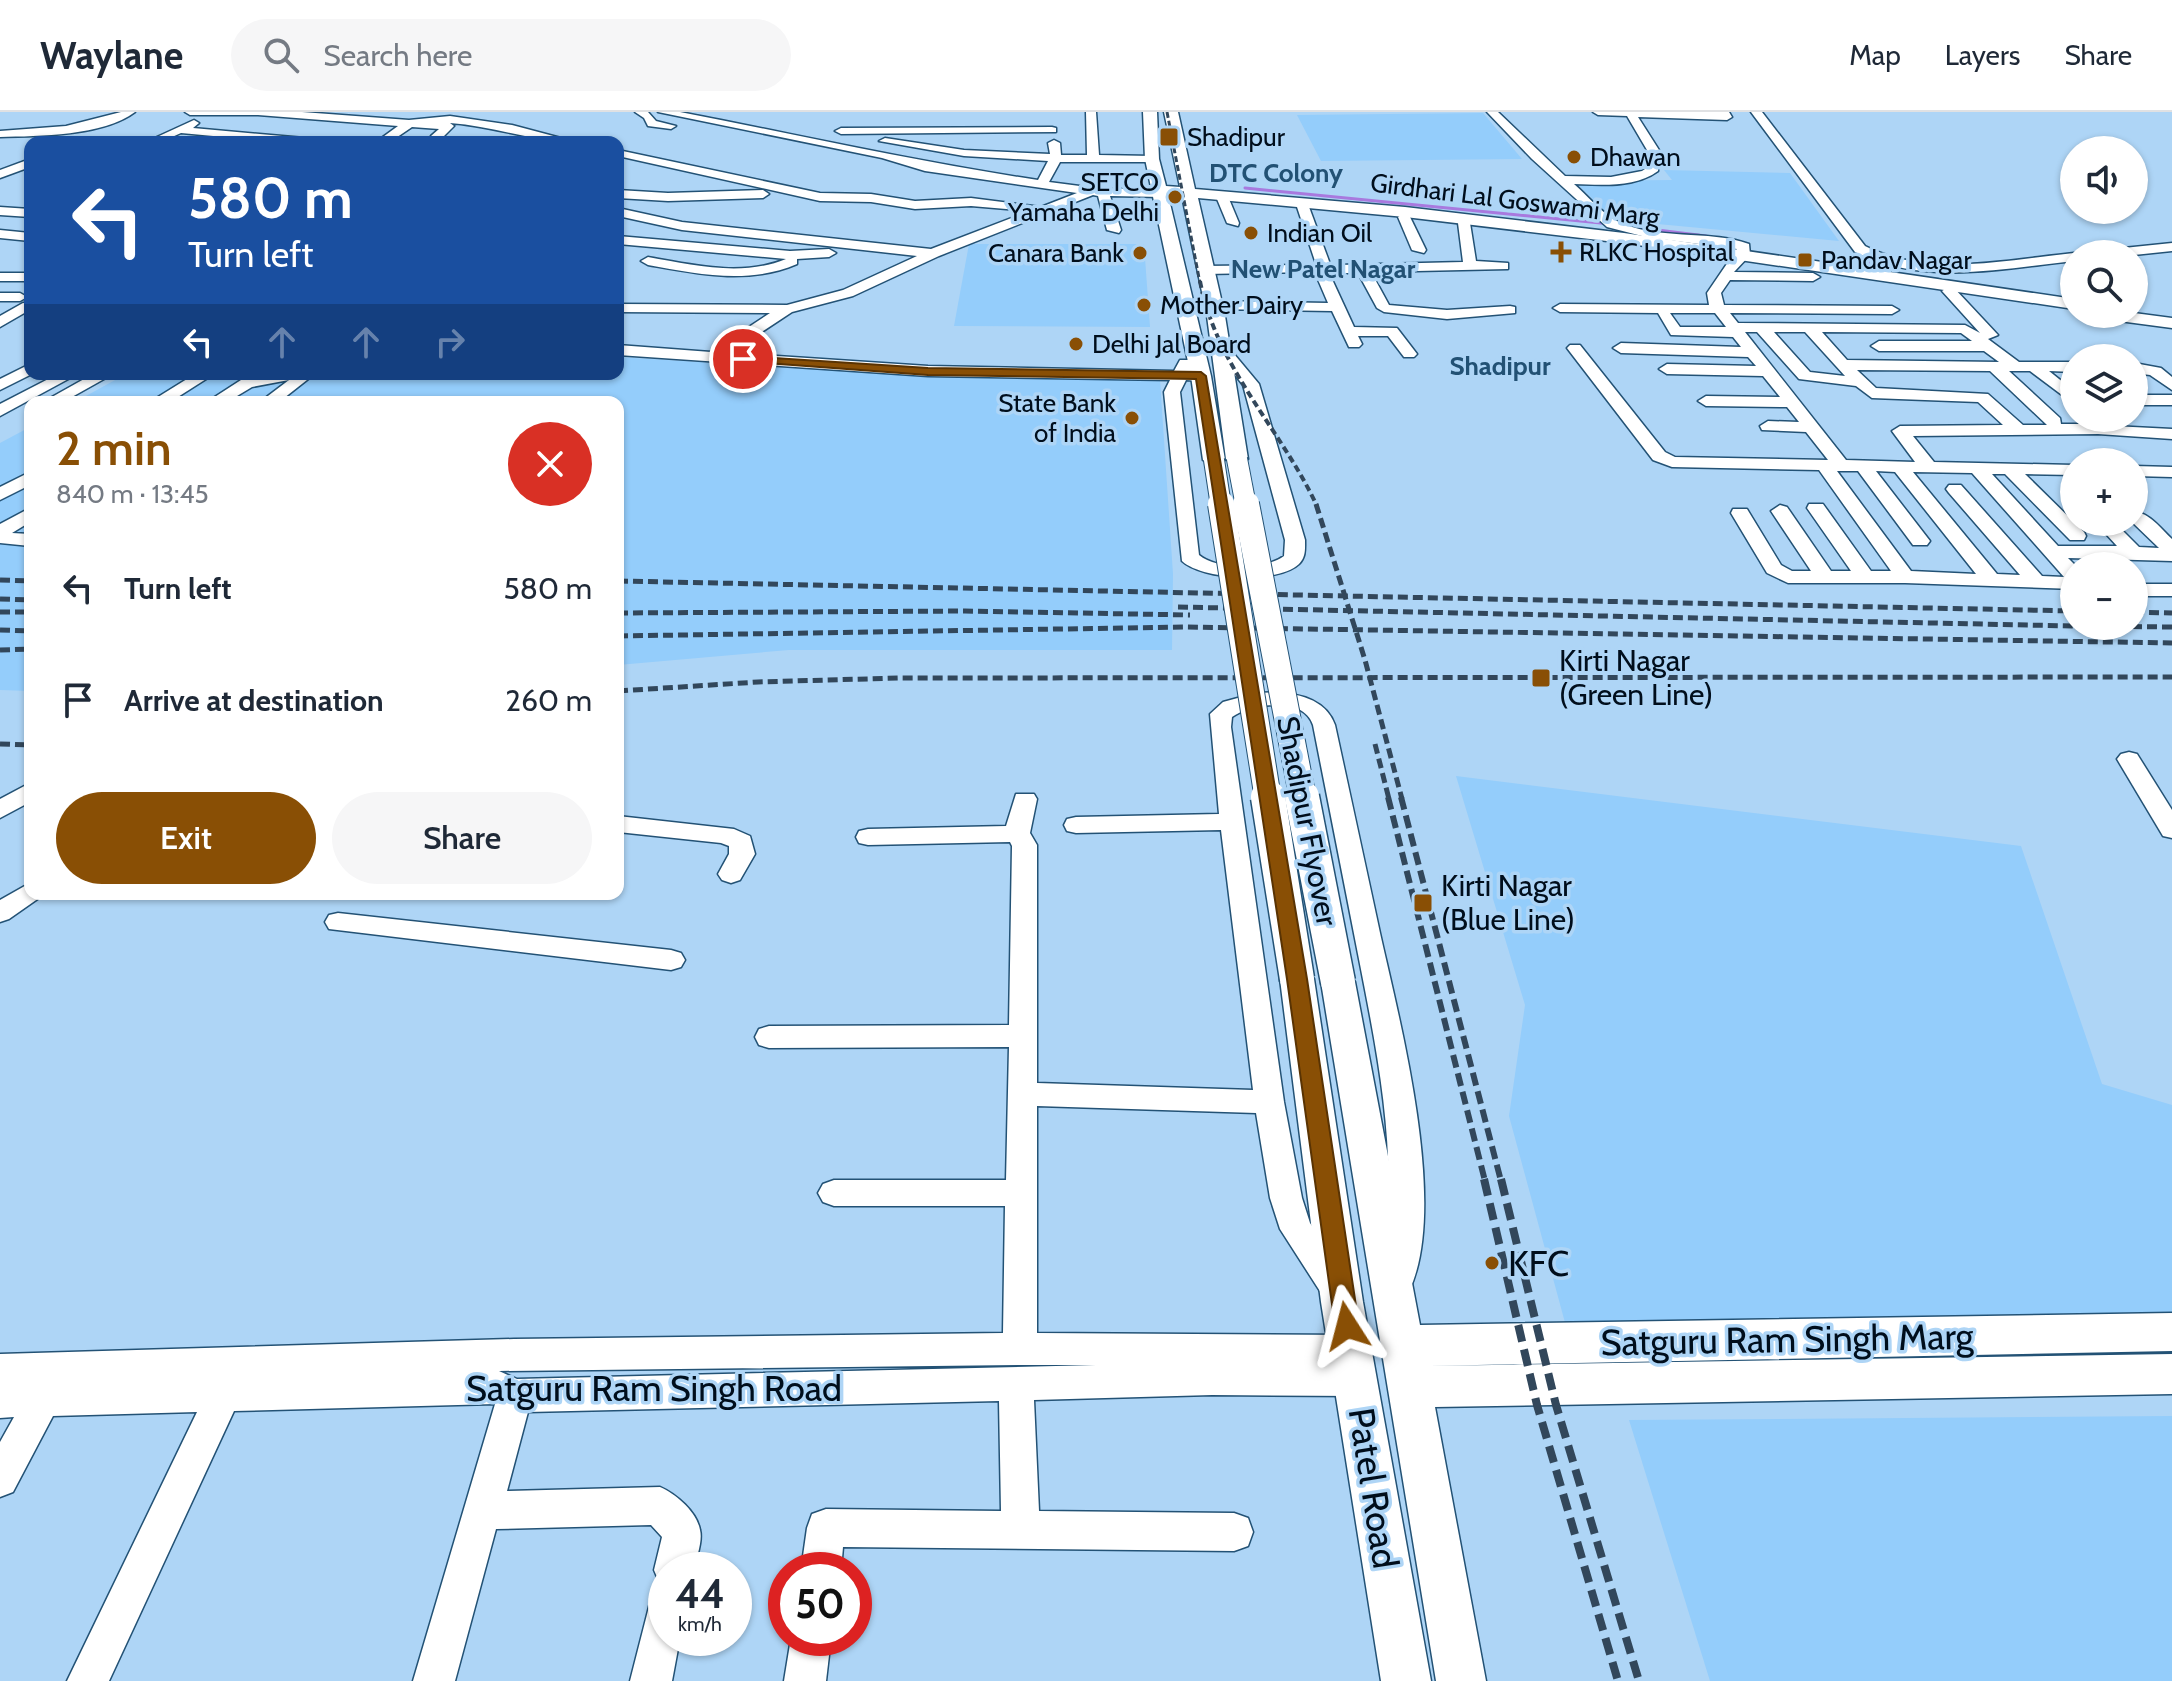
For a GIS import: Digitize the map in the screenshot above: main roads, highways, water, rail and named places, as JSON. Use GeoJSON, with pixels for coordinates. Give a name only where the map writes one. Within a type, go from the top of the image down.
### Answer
{"type":"FeatureCollection","features":[{"type":"Feature","properties":{"kind":"main road"},"geometry":{"type":"LineString","coordinates":[[1150,112],[1152,159],[1161,192],[1187,193],[1171,112]]}},
{"type":"Feature","properties":{"kind":"main road","name":"Shadipur Flyover"},"geometry":{"type":"LineString","coordinates":[[1161,192],[1201,376],[1226,460],[1338,982],[1393,1297]]}},
{"type":"Feature","properties":{"kind":"main road","name":"Girdhari Lal Goswami Marg"},"geometry":{"type":"LineString","coordinates":[[1187,193],[1739,257],[1949,291],[2060,305]]}},
{"type":"Feature","properties":{"kind":"main road","name":"Girdhari Lal Goswami Marg"},"geometry":{"type":"LineString","coordinates":[[1187,193],[1421,214],[2060,305]]}},
{"type":"Feature","properties":{"kind":"main road","name":"Shadipur Flyover"},"geometry":{"type":"LineString","coordinates":[[1187,193],[1219,345],[1226,460],[1341,1295]]}},
{"type":"Feature","properties":{"kind":"main road"},"geometry":{"type":"LineString","coordinates":[[2148,316],[2169,321]]}},
{"type":"Feature","properties":{"kind":"main road"},"geometry":{"type":"LineString","coordinates":[[2148,319],[2169,321]]}},
{"type":"Feature","properties":{"kind":"main road","name":"Patel Road"},"geometry":{"type":"LineString","coordinates":[[1341,1295],[1406,1681]]}},
{"type":"Feature","properties":{"kind":"main road","name":"Patel Road"},"geometry":{"type":"LineString","coordinates":[[1393,1297],[1461,1681]]}},
{"type":"Feature","properties":{"kind":"main road","name":"Satguru Ram Singh Marg"},"geometry":{"type":"LineString","coordinates":[[1406,1366],[2172,1332]]}},
{"type":"Feature","properties":{"kind":"main road","name":"Satguru Ram Singh Marg"},"geometry":{"type":"LineString","coordinates":[[1406,1366],[2172,1374]]}},
{"type":"Feature","properties":{"kind":"waterway"},"geometry":{"type":"LineString","coordinates":[[1245,188],[1611,224]]}},
{"type":"Feature","properties":{"kind":"waterway"},"geometry":{"type":"LineString","coordinates":[[1625,226],[1706,236]]}},
{"type":"Feature","properties":{"kind":"waterway"},"geometry":{"type":"LineString","coordinates":[[1860,251],[1870,264]]}},
{"type":"Feature","properties":{"kind":"railway"},"geometry":{"type":"LineString","coordinates":[[1167,112],[1200,283]]}},
{"type":"Feature","properties":{"kind":"railway"},"geometry":{"type":"LineString","coordinates":[[1200,281],[1220,342],[1316,504]]}},
{"type":"Feature","properties":{"kind":"railway"},"geometry":{"type":"LineString","coordinates":[[1316,504],[1345,596]]}},
{"type":"Feature","properties":{"kind":"railway"},"geometry":{"type":"LineString","coordinates":[[0,580],[24,581]]}},
{"type":"Feature","properties":{"kind":"railway"},"geometry":{"type":"LineString","coordinates":[[624,581],[1345,596]]}},
{"type":"Feature","properties":{"kind":"railway"},"geometry":{"type":"LineString","coordinates":[[1345,596],[2060,611]]}},
{"type":"Feature","properties":{"kind":"railway"},"geometry":{"type":"LineString","coordinates":[[1345,596],[1349,611]]}},
{"type":"Feature","properties":{"kind":"railway"},"geometry":{"type":"LineString","coordinates":[[0,599],[24,600]]}},
{"type":"Feature","properties":{"kind":"railway"},"geometry":{"type":"LineString","coordinates":[[1178,607],[1349,611]]}},
{"type":"Feature","properties":{"kind":"railway"},"geometry":{"type":"LineString","coordinates":[[624,613],[965,611],[1190,615]]}},
{"type":"Feature","properties":{"kind":"railway"},"geometry":{"type":"LineString","coordinates":[[1349,611],[2060,626]]}},
{"type":"Feature","properties":{"kind":"railway"},"geometry":{"type":"LineString","coordinates":[[1349,611],[1355,630]]}},
{"type":"Feature","properties":{"kind":"railway"},"geometry":{"type":"LineString","coordinates":[[0,612],[24,612]]}},
{"type":"Feature","properties":{"kind":"railway"},"geometry":{"type":"LineString","coordinates":[[2148,612],[2172,613]]}},
{"type":"Feature","properties":{"kind":"railway"},"geometry":{"type":"LineString","coordinates":[[624,636],[1187,627],[1355,630]]}},
{"type":"Feature","properties":{"kind":"railway"},"geometry":{"type":"LineString","coordinates":[[2148,627],[2172,627]]}},
{"type":"Feature","properties":{"kind":"railway"},"geometry":{"type":"LineString","coordinates":[[0,630],[24,631]]}},
{"type":"Feature","properties":{"kind":"railway"},"geometry":{"type":"LineString","coordinates":[[1355,630],[2172,643]]}},
{"type":"Feature","properties":{"kind":"railway"},"geometry":{"type":"LineString","coordinates":[[1355,630],[1370,678]]}},
{"type":"Feature","properties":{"kind":"railway"},"geometry":{"type":"LineString","coordinates":[[0,650],[24,649]]}},
{"type":"Feature","properties":{"kind":"railway"},"geometry":{"type":"LineString","coordinates":[[1370,678],[2172,677]]}},
{"type":"Feature","properties":{"kind":"railway"},"geometry":{"type":"LineString","coordinates":[[624,691],[758,682],[899,678],[1370,678]]}},
{"type":"Feature","properties":{"kind":"railway"},"geometry":{"type":"LineString","coordinates":[[1370,678],[1402,799]]}},
{"type":"Feature","properties":{"kind":"railway"},"geometry":{"type":"LineString","coordinates":[[0,744],[24,745]]}},
{"type":"Feature","properties":{"kind":"railway"},"geometry":{"type":"LineString","coordinates":[[1375,744],[1389,799]]}},
{"type":"Feature","properties":{"kind":"railway"},"geometry":{"type":"LineString","coordinates":[[1388,797],[1485,1181]]}},
{"type":"Feature","properties":{"kind":"railway"},"geometry":{"type":"LineString","coordinates":[[1401,797],[1501,1181]]}},
{"type":"Feature","properties":{"kind":"railway"},"geometry":{"type":"LineString","coordinates":[[1484,1179],[1537,1405],[1618,1681]]}},
{"type":"Feature","properties":{"kind":"railway"},"geometry":{"type":"LineString","coordinates":[[1501,1179],[1556,1405],[1639,1681]]}},
{"type":"Feature","properties":{"kind":"place","name":"Shadipur"},"geometry":{"type":"Point","coordinates":[1169,137]}},
{"type":"Feature","properties":{"kind":"place","name":"Dhawan"},"geometry":{"type":"Point","coordinates":[1574,157]}},
{"type":"Feature","properties":{"kind":"place","name":"SETCO Yamaha Delhi"},"geometry":{"type":"Point","coordinates":[1175,197]}},
{"type":"Feature","properties":{"kind":"place","name":"Indian Oil"},"geometry":{"type":"Point","coordinates":[1251,233]}},
{"type":"Feature","properties":{"kind":"place","name":"RLKC Hospital"},"geometry":{"type":"Point","coordinates":[1561,252]}},
{"type":"Feature","properties":{"kind":"place","name":"Canara Bank"},"geometry":{"type":"Point","coordinates":[1140,253]}},
{"type":"Feature","properties":{"kind":"place","name":"Pandav Nagar"},"geometry":{"type":"Point","coordinates":[1805,260]}},
{"type":"Feature","properties":{"kind":"place","name":"Mother Dairy"},"geometry":{"type":"Point","coordinates":[1144,305]}},
{"type":"Feature","properties":{"kind":"place","name":"Delhi Jal Board"},"geometry":{"type":"Point","coordinates":[1076,344]}},
{"type":"Feature","properties":{"kind":"place","name":"State Bank of India"},"geometry":{"type":"Point","coordinates":[1132,418]}},
{"type":"Feature","properties":{"kind":"place","name":"Kirti Nagar (Green Line)"},"geometry":{"type":"Point","coordinates":[1541,678]}},
{"type":"Feature","properties":{"kind":"place","name":"Kirti Nagar (Blue Line)"},"geometry":{"type":"Point","coordinates":[1423,903]}},
{"type":"Feature","properties":{"kind":"place","name":"KFC"},"geometry":{"type":"Point","coordinates":[1492,1263]}},
{"type":"Feature","properties":{"kind":"district","name":"DTC Colony"},"geometry":{"type":"Point","coordinates":[1276,173]}},
{"type":"Feature","properties":{"kind":"district","name":"New Patel Nagar"},"geometry":{"type":"Point","coordinates":[1323,269]}},
{"type":"Feature","properties":{"kind":"district","name":"Shadipur"},"geometry":{"type":"Point","coordinates":[1500,366]}}]}
